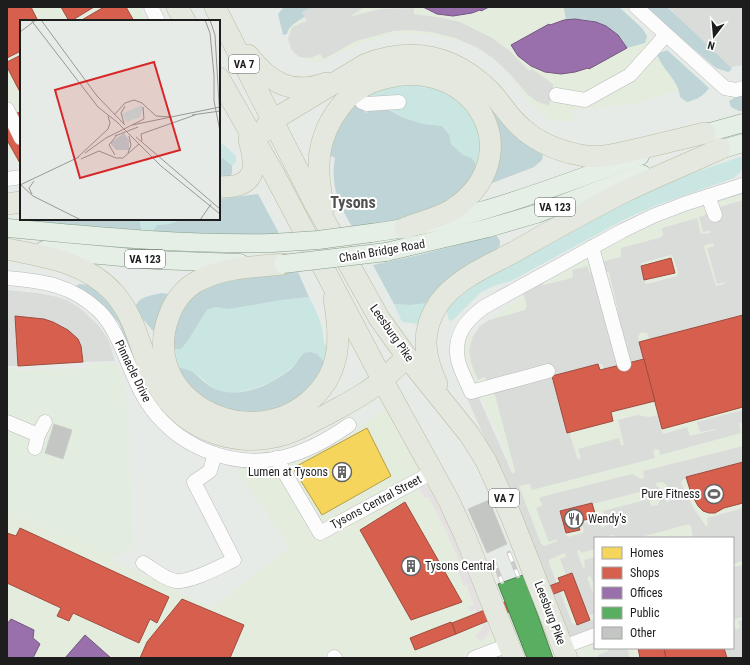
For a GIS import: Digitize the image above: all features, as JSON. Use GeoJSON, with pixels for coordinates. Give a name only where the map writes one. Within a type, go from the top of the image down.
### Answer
{"type":"FeatureCollection","features":[{"type":"Feature","properties":{"kind":"highway","name":"Leesburg Pike"},"geometry":{"type":"LineString","coordinates":[[215,7],[330,231],[379,318],[407,357],[469,434],[486,461],[511,516],[565,653]]}},
{"type":"Feature","properties":{"kind":"highway"},"geometry":{"type":"LineString","coordinates":[[225,26],[261,71],[271,79],[290,88],[300,89],[366,85],[395,75],[410,74],[424,75],[438,79],[462,90],[472,98],[479,108],[488,130],[489,155],[485,172],[481,180],[474,191],[451,210],[405,228]]}},
{"type":"Feature","properties":{"kind":"highway"},"geometry":{"type":"LineString","coordinates":[[330,231],[319,181],[321,143],[333,116],[342,104],[349,85],[366,64],[381,59],[396,56],[424,56],[455,66],[477,80],[489,91],[511,118],[535,139],[552,148],[581,156],[608,156],[705,133]]}},
{"type":"Feature","properties":{"kind":"highway","name":"VA 7"},"geometry":{"type":"LineString","coordinates":[[220,80],[274,174],[382,379],[433,472],[465,536],[511,651]]}},
{"type":"Feature","properties":{"kind":"highway"},"geometry":{"type":"LineString","coordinates":[[274,174],[264,142],[267,125],[307,100],[349,85]]}},
{"type":"Feature","properties":{"kind":"highway"},"geometry":{"type":"LineString","coordinates":[[220,187],[237,186],[244,183],[253,171],[254,158],[247,127]]}},
{"type":"Feature","properties":{"kind":"highway"},"geometry":{"type":"LineString","coordinates":[[449,408],[429,366],[426,347],[428,328],[433,316],[439,304],[454,287],[590,210],[627,191],[720,149]]}},
{"type":"Feature","properties":{"kind":"highway"},"geometry":{"type":"LineString","coordinates":[[7,204],[20,202]]}},
{"type":"Feature","properties":{"kind":"highway"},"geometry":{"type":"LineString","coordinates":[[7,248],[54,259],[81,268],[100,280],[113,293],[125,309],[134,325],[153,376],[169,402],[180,414],[193,423],[207,431],[222,436],[250,440],[267,439],[286,434],[348,403],[366,392],[407,357]]}},
{"type":"Feature","properties":{"kind":"highway"},"geometry":{"type":"LineString","coordinates":[[283,264],[228,270],[212,274],[189,287],[179,297],[171,310],[166,323],[164,336],[166,364],[171,376],[186,396],[202,409],[215,416],[244,423],[259,423],[274,420],[288,415],[302,407],[324,386],[332,372],[336,359],[339,331],[337,313],[329,279]]}},
{"type":"Feature","properties":{"kind":"main road","name":"Chain Bridge Road"},"geometry":{"type":"LineString","coordinates":[[7,228],[171,242],[272,244],[324,240],[405,228],[445,220],[554,188],[660,148],[705,133],[743,123]]}},
{"type":"Feature","properties":{"kind":"main road","name":"Chain Bridge Road"},"geometry":{"type":"LineString","coordinates":[[7,248],[155,260],[283,264],[386,252],[482,230],[536,214],[661,168],[743,143]]}},
{"type":"Feature","properties":{"kind":"street"},"geometry":{"type":"LineString","coordinates":[[151,7],[158,20]]}},
{"type":"Feature","properties":{"kind":"street"},"geometry":{"type":"LineString","coordinates":[[636,7],[725,88],[736,90],[743,88]]}},
{"type":"Feature","properties":{"kind":"street"},"geometry":{"type":"LineString","coordinates":[[556,95],[585,100],[630,75],[666,35]]}},
{"type":"Feature","properties":{"kind":"street"},"geometry":{"type":"LineString","coordinates":[[349,85],[362,102],[367,104],[399,102]]}},
{"type":"Feature","properties":{"kind":"street"},"geometry":{"type":"LineString","coordinates":[[7,110],[19,130]]}},
{"type":"Feature","properties":{"kind":"street"},"geometry":{"type":"LineString","coordinates":[[548,371],[471,392],[458,360],[457,346],[463,326],[472,315],[484,307],[528,290],[592,247],[653,216],[743,185]]}},
{"type":"Feature","properties":{"kind":"street"},"geometry":{"type":"LineString","coordinates":[[708,196],[715,215]]}},
{"type":"Feature","properties":{"kind":"street"},"geometry":{"type":"LineString","coordinates":[[592,247],[624,364]]}},
{"type":"Feature","properties":{"kind":"street","name":"Pinnacle Drive"},"geometry":{"type":"LineString","coordinates":[[7,278],[48,283],[64,288],[78,295],[100,312],[110,324],[114,345],[145,400],[161,420],[182,439],[215,454],[233,459],[250,460],[291,455],[330,439],[349,425]]}},
{"type":"Feature","properties":{"kind":"street"},"geometry":{"type":"LineString","coordinates":[[7,422],[36,442],[45,422]]}},
{"type":"Feature","properties":{"kind":"street"},"geometry":{"type":"LineString","coordinates":[[143,563],[164,576],[176,581],[195,577],[234,560],[194,482],[210,471],[215,454]]}},
{"type":"Feature","properties":{"kind":"street","name":"Tysons Central Street"},"geometry":{"type":"LineString","coordinates":[[276,458],[320,533],[433,472]]}},
{"type":"Feature","properties":{"kind":"street"},"geometry":{"type":"LineString","coordinates":[[565,653],[594,636]]}},
{"type":"Feature","properties":{"kind":"street"},"geometry":{"type":"LineString","coordinates":[[474,658],[511,651]]}},
{"type":"Feature","properties":{"kind":"shaded area"},"geometry":{"type":"Polygon","coordinates":[[[7,7],[139,7],[146,20],[20,20],[20,166],[7,148],[7,7]]]}},
{"type":"Feature","properties":{"kind":"shaded area"},"geometry":{"type":"Polygon","coordinates":[[[284,7],[324,7],[297,22],[288,30],[287,34],[283,35],[278,14],[284,7]]]}},
{"type":"Feature","properties":{"kind":"shaded area"},"geometry":{"type":"Polygon","coordinates":[[[307,7],[613,7],[700,84],[636,103],[570,111],[576,121],[550,121],[530,104],[511,77],[489,54],[465,43],[432,35],[397,33],[364,42],[323,61],[313,63],[301,56],[280,22],[307,7]]]}},
{"type":"Feature","properties":{"kind":"shaded area"},"geometry":{"type":"Polygon","coordinates":[[[311,7],[365,7],[349,17],[380,9],[414,8],[414,14],[460,22],[492,38],[510,51],[529,71],[532,69],[553,84],[549,106],[536,101],[527,94],[510,74],[494,59],[478,48],[455,38],[431,32],[408,30],[393,31],[356,41],[324,59],[320,54],[310,58],[299,57],[291,49],[288,39],[292,27],[307,21],[302,12],[311,7]]]}},
{"type":"Feature","properties":{"kind":"shaded area"},"geometry":{"type":"Polygon","coordinates":[[[565,7],[619,7],[642,28],[647,36],[645,43],[627,48],[616,34],[601,24],[585,20],[566,20],[565,7]]]}},
{"type":"Feature","properties":{"kind":"shaded area"},"geometry":{"type":"Polygon","coordinates":[[[644,7],[667,7],[732,66],[731,70],[728,72],[716,68],[644,7]]]}},
{"type":"Feature","properties":{"kind":"shaded area"},"geometry":{"type":"Polygon","coordinates":[[[668,7],[743,7],[743,65],[730,67],[668,7]]]}},
{"type":"Feature","properties":{"kind":"shaded area"},"geometry":{"type":"Polygon","coordinates":[[[667,50],[709,88],[702,96],[687,102],[680,97],[677,85],[659,60],[657,54],[667,50]]]}},
{"type":"Feature","properties":{"kind":"shaded area"},"geometry":{"type":"Polygon","coordinates":[[[432,83],[475,114],[483,155],[475,167],[471,158],[463,155],[451,144],[450,136],[442,126],[423,124],[404,118],[368,98],[368,94],[380,86],[432,83]]]}},
{"type":"Feature","properties":{"kind":"shaded area"},"geometry":{"type":"Polygon","coordinates":[[[743,95],[743,111],[739,111],[731,107],[729,101],[743,95]]]}},
{"type":"Feature","properties":{"kind":"shaded area"},"geometry":{"type":"Polygon","coordinates":[[[480,97],[486,97],[543,155],[542,160],[534,167],[492,183],[490,180],[480,97]]]}},
{"type":"Feature","properties":{"kind":"shaded area"},"geometry":{"type":"Polygon","coordinates":[[[355,102],[366,113],[374,107],[381,106],[404,118],[423,124],[442,126],[450,136],[451,144],[463,155],[471,158],[475,162],[475,167],[480,169],[446,204],[387,223],[353,228],[337,194],[334,177],[335,158],[327,154],[333,132],[355,102]]]}},
{"type":"Feature","properties":{"kind":"shaded area"},"geometry":{"type":"Polygon","coordinates":[[[223,144],[236,156],[236,162],[232,166],[223,158],[220,160],[220,146],[223,144]]]}},
{"type":"Feature","properties":{"kind":"shaded area"},"geometry":{"type":"Polygon","coordinates":[[[743,156],[743,169],[734,178],[657,205],[627,218],[511,281],[493,286],[480,293],[452,321],[449,320],[447,314],[447,304],[467,285],[657,185],[743,156]]]}},
{"type":"Feature","properties":{"kind":"shaded area"},"geometry":{"type":"Polygon","coordinates":[[[223,158],[232,166],[232,173],[229,179],[220,182],[220,160],[223,158]]]}},
{"type":"Feature","properties":{"kind":"shaded area"},"geometry":{"type":"Polygon","coordinates":[[[743,181],[743,194],[717,202],[720,211],[720,207],[743,200],[743,318],[650,342],[647,333],[640,333],[638,337],[644,359],[604,370],[603,365],[600,364],[557,375],[556,377],[577,458],[581,458],[578,449],[619,438],[621,445],[624,445],[618,420],[637,415],[649,417],[657,415],[664,434],[687,427],[690,436],[715,430],[700,432],[697,422],[743,410],[743,427],[741,422],[739,423],[741,433],[660,455],[659,450],[656,449],[653,451],[655,458],[532,490],[530,484],[519,486],[541,544],[545,546],[557,541],[556,539],[549,542],[536,508],[543,505],[539,499],[541,497],[632,474],[641,479],[644,478],[643,471],[743,446],[743,464],[688,478],[682,480],[681,484],[696,512],[706,526],[708,524],[707,518],[743,508],[743,561],[734,564],[734,537],[711,537],[710,535],[708,537],[693,537],[691,526],[689,524],[641,537],[616,537],[613,535],[606,537],[594,537],[594,549],[581,553],[580,550],[578,550],[577,552],[583,568],[585,567],[584,560],[594,557],[594,582],[590,576],[587,578],[594,595],[594,614],[590,615],[587,609],[580,611],[576,601],[560,559],[566,557],[566,554],[564,553],[549,560],[572,623],[576,625],[594,619],[594,641],[568,648],[560,658],[550,632],[557,632],[559,625],[486,441],[453,366],[451,353],[452,339],[464,317],[476,306],[648,212],[743,181]],[[701,206],[672,215],[626,235],[601,250],[602,260],[605,261],[621,257],[621,248],[662,237],[662,228],[697,218],[701,234],[710,233],[710,230],[703,232],[699,217],[705,215],[705,207],[701,206]],[[713,243],[705,245],[704,247],[716,286],[724,284],[724,282],[717,284],[707,248],[714,246],[713,243]],[[671,255],[642,263],[640,266],[645,283],[647,284],[677,276],[678,273],[671,255]],[[585,258],[544,282],[543,285],[572,278],[572,270],[588,266],[589,272],[591,273],[589,259],[585,258]],[[606,272],[616,311],[618,312],[609,272],[606,272]],[[521,294],[481,316],[473,323],[462,345],[462,358],[474,386],[487,380],[484,377],[478,380],[471,363],[469,350],[473,336],[480,326],[489,320],[525,310],[527,306],[524,295],[521,294]],[[492,393],[479,398],[512,473],[514,473],[515,471],[495,395],[492,393]],[[660,482],[656,483],[656,485],[663,492],[666,501],[668,502],[670,500],[666,485],[663,482],[660,482]],[[648,490],[561,512],[560,514],[566,535],[568,537],[582,533],[584,531],[582,524],[599,520],[601,527],[605,527],[606,523],[603,511],[649,499],[651,506],[658,505],[660,496],[656,492],[648,490]]]}},
{"type":"Feature","properties":{"kind":"shaded area"},"geometry":{"type":"Polygon","coordinates":[[[743,192],[743,658],[585,658],[523,502],[498,432],[470,374],[463,343],[528,291],[599,249],[698,206],[743,192]]]}},
{"type":"Feature","properties":{"kind":"shaded area"},"geometry":{"type":"Polygon","coordinates":[[[258,194],[281,237],[153,234],[153,231],[157,225],[169,224],[181,220],[220,220],[220,199],[258,194]]]}},
{"type":"Feature","properties":{"kind":"shaded area"},"geometry":{"type":"Polygon","coordinates":[[[21,220],[139,220],[142,233],[26,223],[21,220]]]}},
{"type":"Feature","properties":{"kind":"shaded area"},"geometry":{"type":"Polygon","coordinates":[[[139,220],[181,220],[169,224],[157,225],[153,234],[142,233],[139,220]]]}},
{"type":"Feature","properties":{"kind":"shaded area"},"geometry":{"type":"Polygon","coordinates":[[[496,235],[500,241],[500,245],[496,250],[429,303],[410,305],[394,304],[373,265],[419,255],[496,235]]]}},
{"type":"Feature","properties":{"kind":"shaded area"},"geometry":{"type":"Polygon","coordinates":[[[298,272],[309,297],[229,309],[216,307],[207,310],[181,349],[175,349],[170,346],[171,325],[194,291],[236,277],[298,272]]]}},
{"type":"Feature","properties":{"kind":"shaded area"},"geometry":{"type":"Polygon","coordinates":[[[80,284],[88,285],[115,304],[152,396],[147,394],[119,323],[105,307],[75,286],[80,284]]]}},
{"type":"Feature","properties":{"kind":"shaded area"},"geometry":{"type":"Polygon","coordinates":[[[7,290],[53,296],[67,300],[81,309],[99,326],[108,339],[115,361],[83,362],[81,345],[78,339],[68,330],[44,319],[16,316],[18,366],[7,366],[7,290]]]}},
{"type":"Feature","properties":{"kind":"shaded area"},"geometry":{"type":"Polygon","coordinates":[[[162,293],[169,294],[153,331],[141,317],[136,305],[144,298],[162,293]]]}},
{"type":"Feature","properties":{"kind":"shaded area"},"geometry":{"type":"Polygon","coordinates":[[[309,297],[320,320],[324,344],[333,348],[329,364],[301,356],[292,367],[267,383],[247,390],[228,393],[216,390],[198,376],[180,368],[179,375],[170,346],[175,349],[181,349],[207,310],[216,307],[229,309],[309,297]]]}},
{"type":"Feature","properties":{"kind":"shaded area"},"geometry":{"type":"Polygon","coordinates":[[[429,303],[418,324],[402,322],[394,304],[410,305],[429,303]]]}},
{"type":"Feature","properties":{"kind":"shaded area"},"geometry":{"type":"Polygon","coordinates":[[[310,352],[317,354],[325,363],[320,383],[267,417],[212,409],[179,375],[180,368],[189,370],[211,387],[221,391],[242,392],[252,390],[273,381],[291,369],[304,353],[310,352]]]}},
{"type":"Feature","properties":{"kind":"shaded area"},"geometry":{"type":"Polygon","coordinates":[[[117,363],[125,386],[129,436],[133,548],[111,559],[7,509],[7,368],[13,368],[15,371],[87,368],[90,364],[117,363]]]}},
{"type":"Feature","properties":{"kind":"shaded area"},"geometry":{"type":"Polygon","coordinates":[[[385,409],[432,492],[459,545],[496,643],[456,658],[7,658],[7,510],[213,608],[289,547],[235,468],[273,468],[336,443],[385,409]]]}},
{"type":"Feature","properties":{"kind":"shaded area"},"geometry":{"type":"Polygon","coordinates":[[[425,485],[428,487],[459,545],[490,628],[488,635],[481,642],[475,635],[483,627],[475,608],[471,612],[468,606],[474,605],[467,585],[464,586],[457,568],[461,566],[445,529],[429,498],[425,498],[420,490],[420,487],[425,485]]]}},
{"type":"Feature","properties":{"kind":"shaded area"},"geometry":{"type":"Polygon","coordinates":[[[743,565],[743,617],[734,619],[734,567],[743,565]]]}},
{"type":"Feature","properties":{"kind":"shaded area"},"geometry":{"type":"Polygon","coordinates":[[[743,620],[743,658],[724,658],[722,649],[734,649],[734,627],[735,629],[738,629],[740,627],[738,621],[743,620]]]}},
{"type":"Feature","properties":{"kind":"shaded area"},"geometry":{"type":"Polygon","coordinates":[[[608,649],[627,649],[630,658],[599,658],[598,655],[608,651],[608,649]]]}},
{"type":"Feature","properties":{"kind":"building: Homes","name":"Lumen at Tysons"},"geometry":{"type":"Polygon","coordinates":[[[367,428],[391,476],[322,515],[293,468],[367,428]]]}},
{"type":"Feature","properties":{"kind":"building: Shops"},"geometry":{"type":"Polygon","coordinates":[[[7,7],[31,7],[38,20],[20,20],[20,52],[7,58],[7,7]]]}},
{"type":"Feature","properties":{"kind":"building: Shops"},"geometry":{"type":"Polygon","coordinates":[[[61,7],[94,7],[73,20],[68,20],[61,7]]]}},
{"type":"Feature","properties":{"kind":"building: Shops"},"geometry":{"type":"Polygon","coordinates":[[[104,7],[126,7],[133,20],[82,20],[104,7]]]}},
{"type":"Feature","properties":{"kind":"building: Shops"},"geometry":{"type":"Polygon","coordinates":[[[20,56],[20,92],[7,67],[7,62],[20,56]]]}},
{"type":"Feature","properties":{"kind":"building: Shops"},"geometry":{"type":"Polygon","coordinates":[[[20,112],[20,163],[7,140],[7,116],[20,112]]]}},
{"type":"Feature","properties":{"kind":"building: Shops"},"geometry":{"type":"Polygon","coordinates":[[[671,258],[675,273],[644,280],[641,266],[671,258]]]}},
{"type":"Feature","properties":{"kind":"building: Shops"},"geometry":{"type":"Polygon","coordinates":[[[743,315],[743,407],[662,429],[639,342],[743,315]]]}},
{"type":"Feature","properties":{"kind":"building: Shops"},"geometry":{"type":"Polygon","coordinates":[[[15,316],[44,319],[68,330],[78,339],[81,346],[83,362],[18,366],[15,316]]]}},
{"type":"Feature","properties":{"kind":"building: Shops"},"geometry":{"type":"Polygon","coordinates":[[[644,359],[655,401],[611,412],[613,421],[567,433],[552,376],[598,364],[600,370],[644,359]]]}},
{"type":"Feature","properties":{"kind":"building: Shops"},"geometry":{"type":"Polygon","coordinates":[[[743,462],[743,503],[724,508],[715,513],[703,511],[698,506],[691,493],[686,477],[743,462]]]}},
{"type":"Feature","properties":{"kind":"building: Shops","name":"Tysons Central"},"geometry":{"type":"Polygon","coordinates":[[[405,502],[462,602],[411,620],[360,530],[405,502]]]}},
{"type":"Feature","properties":{"kind":"building: Shops","name":"Wendy's"},"geometry":{"type":"Polygon","coordinates":[[[592,503],[596,517],[577,522],[580,530],[566,533],[560,511],[592,503]]]}},
{"type":"Feature","properties":{"kind":"building: Shops"},"geometry":{"type":"Polygon","coordinates":[[[20,528],[169,597],[157,623],[150,619],[139,643],[73,613],[69,621],[57,616],[61,608],[7,583],[7,533],[16,536],[20,528]]]}},
{"type":"Feature","properties":{"kind":"building: Shops"},"geometry":{"type":"Polygon","coordinates":[[[572,573],[590,620],[577,625],[564,590],[533,602],[530,593],[560,582],[558,578],[572,573]]]}},
{"type":"Feature","properties":{"kind":"building: Shops"},"geometry":{"type":"Polygon","coordinates":[[[182,599],[244,625],[230,658],[140,658],[147,642],[182,599]]]}},
{"type":"Feature","properties":{"kind":"building: Shops"},"geometry":{"type":"Polygon","coordinates":[[[505,602],[509,612],[456,634],[452,623],[505,602]]]}},
{"type":"Feature","properties":{"kind":"building: Shops"},"geometry":{"type":"Polygon","coordinates":[[[451,622],[456,634],[415,650],[410,638],[451,622]]]}},
{"type":"Feature","properties":{"kind":"building: Shops"},"geometry":{"type":"Polygon","coordinates":[[[638,649],[664,649],[666,658],[640,658],[638,649]]]}},
{"type":"Feature","properties":{"kind":"building: Shops"},"geometry":{"type":"Polygon","coordinates":[[[664,649],[724,649],[727,658],[666,658],[664,649]]]}},
{"type":"Feature","properties":{"kind":"building: Offices"},"geometry":{"type":"Polygon","coordinates":[[[423,7],[489,7],[481,11],[453,16],[437,14],[423,7]]]}},
{"type":"Feature","properties":{"kind":"building: Offices"},"geometry":{"type":"Polygon","coordinates":[[[575,19],[596,22],[606,26],[618,35],[627,48],[589,69],[561,74],[545,72],[531,66],[518,56],[511,45],[549,24],[575,19]]]}},
{"type":"Feature","properties":{"kind":"building: Offices"},"geometry":{"type":"Polygon","coordinates":[[[11,619],[34,630],[33,638],[40,644],[33,658],[7,658],[7,624],[11,619]]]}},
{"type":"Feature","properties":{"kind":"building: Offices"},"geometry":{"type":"Polygon","coordinates":[[[85,635],[111,658],[65,658],[85,635]]]}},
{"type":"Feature","properties":{"kind":"building: Public"},"geometry":{"type":"Polygon","coordinates":[[[523,575],[553,658],[527,658],[498,584],[523,575]]]}},
{"type":"Feature","properties":{"kind":"building: Other"},"geometry":{"type":"Polygon","coordinates":[[[54,424],[72,430],[63,459],[45,453],[54,424]]]}},
{"type":"Feature","properties":{"kind":"building: Other"},"geometry":{"type":"Polygon","coordinates":[[[489,500],[507,544],[487,553],[468,509],[489,500]]]}},
{"type":"Feature","properties":{"kind":"railway"},"geometry":{"type":"LineString","coordinates":[[509,553],[518,576]]}},
{"type":"Feature","properties":{"kind":"railway"},"geometry":{"type":"LineString","coordinates":[[493,560],[502,582]]}},
{"type":"Feature","properties":{"kind":"place","name":"Lumen at Tysons"},"geometry":{"type":"Point","coordinates":[342,472]}},
{"type":"Feature","properties":{"kind":"place","name":"Pure Fitness"},"geometry":{"type":"Point","coordinates":[714,494]}},
{"type":"Feature","properties":{"kind":"place","name":"Wendy's"},"geometry":{"type":"Point","coordinates":[574,519]}},
{"type":"Feature","properties":{"kind":"place","name":"Tysons Central"},"geometry":{"type":"Point","coordinates":[411,566]}},
{"type":"Feature","properties":{"kind":"district","name":"Tysons"},"geometry":{"type":"Point","coordinates":[353,202]}}]}
